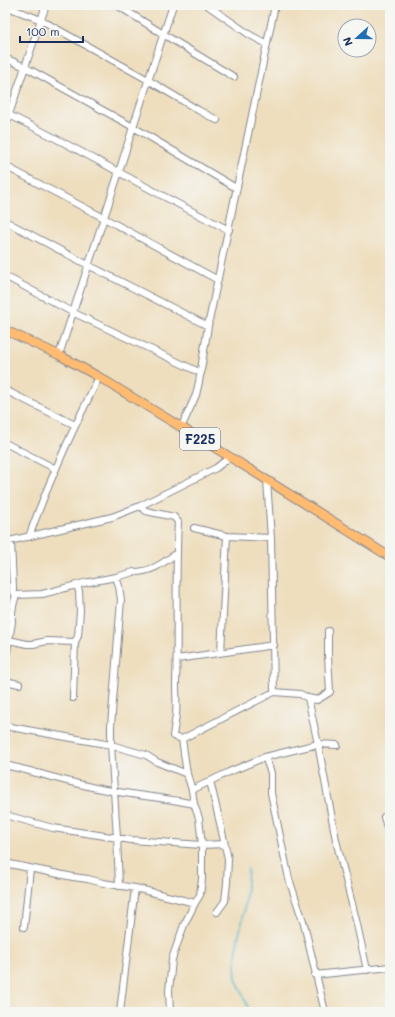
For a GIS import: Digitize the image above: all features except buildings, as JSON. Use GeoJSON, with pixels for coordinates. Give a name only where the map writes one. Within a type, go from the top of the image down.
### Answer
{"type":"FeatureCollection","features":[{"type":"Feature","properties":{"kind":"main road","name":"F225"},"geometry":{"type":"LineString","coordinates":[[5,330],[58,355],[99,377],[390,557]]}},
{"type":"Feature","properties":{"kind":"street"},"geometry":{"type":"LineString","coordinates":[[5,126],[7,114],[46,5]]}},
{"type":"Feature","properties":{"kind":"street"},"geometry":{"type":"LineString","coordinates":[[117,5],[234,77]]}},
{"type":"Feature","properties":{"kind":"street"},"geometry":{"type":"LineString","coordinates":[[58,355],[173,5]]}},
{"type":"Feature","properties":{"kind":"street"},"geometry":{"type":"LineString","coordinates":[[207,5],[250,35],[267,44]]}},
{"type":"Feature","properties":{"kind":"street"},"geometry":{"type":"LineString","coordinates":[[181,428],[196,395],[201,373],[208,326],[275,5]]}},
{"type":"Feature","properties":{"kind":"street"},"geometry":{"type":"LineString","coordinates":[[5,6],[41,20],[217,120]]}},
{"type":"Feature","properties":{"kind":"street"},"geometry":{"type":"LineString","coordinates":[[5,58],[25,67],[133,127],[236,188]]}},
{"type":"Feature","properties":{"kind":"street"},"geometry":{"type":"LineString","coordinates":[[7,114],[229,230]]}},
{"type":"Feature","properties":{"kind":"street"},"geometry":{"type":"LineString","coordinates":[[5,166],[218,280]]}},
{"type":"Feature","properties":{"kind":"street"},"geometry":{"type":"LineString","coordinates":[[5,221],[208,326]]}},
{"type":"Feature","properties":{"kind":"street"},"geometry":{"type":"LineString","coordinates":[[5,276],[72,312],[201,373]]}},
{"type":"Feature","properties":{"kind":"street"},"geometry":{"type":"LineString","coordinates":[[29,537],[75,425],[99,377]]}},
{"type":"Feature","properties":{"kind":"street"},"geometry":{"type":"LineString","coordinates":[[5,390],[75,425]]}},
{"type":"Feature","properties":{"kind":"street"},"geometry":{"type":"LineString","coordinates":[[5,443],[56,469]]}},
{"type":"Feature","properties":{"kind":"street"},"geometry":{"type":"LineString","coordinates":[[5,663],[12,622],[12,608],[16,595],[13,592],[8,542],[112,517],[140,506],[216,468],[230,457]]}},
{"type":"Feature","properties":{"kind":"street"},"geometry":{"type":"LineString","coordinates":[[267,480],[274,645],[274,692]]}},
{"type":"Feature","properties":{"kind":"street"},"geometry":{"type":"LineString","coordinates":[[140,506],[146,511],[174,517],[178,522],[176,716],[173,736],[182,739],[274,692],[300,694],[317,700],[330,692],[328,631]]}},
{"type":"Feature","properties":{"kind":"street"},"geometry":{"type":"LineString","coordinates":[[194,528],[227,536],[270,538]]}},
{"type":"Feature","properties":{"kind":"street"},"geometry":{"type":"LineString","coordinates":[[221,652],[227,536]]}},
{"type":"Feature","properties":{"kind":"street"},"geometry":{"type":"LineString","coordinates":[[16,595],[42,594],[134,572],[142,572],[159,566],[177,553]]}},
{"type":"Feature","properties":{"kind":"street"},"geometry":{"type":"LineString","coordinates":[[116,577],[121,600],[110,745],[117,837],[118,886]]}},
{"type":"Feature","properties":{"kind":"street"},"geometry":{"type":"LineString","coordinates":[[73,698],[75,642],[78,636],[80,611],[79,591],[77,586]]}},
{"type":"Feature","properties":{"kind":"street"},"geometry":{"type":"LineString","coordinates":[[9,640],[27,644],[75,642]]}},
{"type":"Feature","properties":{"kind":"street"},"geometry":{"type":"LineString","coordinates":[[177,659],[274,645]]}},
{"type":"Feature","properties":{"kind":"street"},"geometry":{"type":"LineString","coordinates":[[5,681],[19,684]]}},
{"type":"Feature","properties":{"kind":"street"},"geometry":{"type":"LineString","coordinates":[[308,698],[336,840],[367,970]]}},
{"type":"Feature","properties":{"kind":"street"},"geometry":{"type":"LineString","coordinates":[[5,726],[110,745],[146,755],[157,762],[187,774]]}},
{"type":"Feature","properties":{"kind":"street"},"geometry":{"type":"LineString","coordinates":[[170,1012],[169,991],[172,959],[184,925],[200,895],[202,879],[202,845],[199,818],[187,774],[182,739]]}},
{"type":"Feature","properties":{"kind":"street"},"geometry":{"type":"LineString","coordinates":[[192,790],[265,757],[318,744],[338,745]]}},
{"type":"Feature","properties":{"kind":"street"},"geometry":{"type":"LineString","coordinates":[[265,757],[270,773],[271,793],[289,879],[304,924],[325,1012]]}},
{"type":"Feature","properties":{"kind":"street"},"geometry":{"type":"LineString","coordinates":[[5,766],[113,791],[171,799],[194,804]]}},
{"type":"Feature","properties":{"kind":"street"},"geometry":{"type":"LineString","coordinates":[[210,781],[228,859],[225,901],[217,912]]}},
{"type":"Feature","properties":{"kind":"street"},"geometry":{"type":"LineString","coordinates":[[5,815],[53,828],[132,840],[202,845],[224,844]]}},
{"type":"Feature","properties":{"kind":"street"},"geometry":{"type":"LineString","coordinates":[[384,817],[390,838]]}},
{"type":"Feature","properties":{"kind":"street"},"geometry":{"type":"LineString","coordinates":[[5,862],[118,886],[135,888],[195,903]]}},
{"type":"Feature","properties":{"kind":"street"},"geometry":{"type":"LineString","coordinates":[[24,927],[30,868]]}},
{"type":"Feature","properties":{"kind":"street"},"geometry":{"type":"LineString","coordinates":[[120,1012],[135,888]]}},
{"type":"Feature","properties":{"kind":"street"},"geometry":{"type":"LineString","coordinates":[[315,975],[390,967]]}},
{"type":"Feature","properties":{"kind":"waterway"},"geometry":{"type":"LineString","coordinates":[[248,869],[246,898],[238,938],[235,967],[236,978],[250,1012]]}}]}
